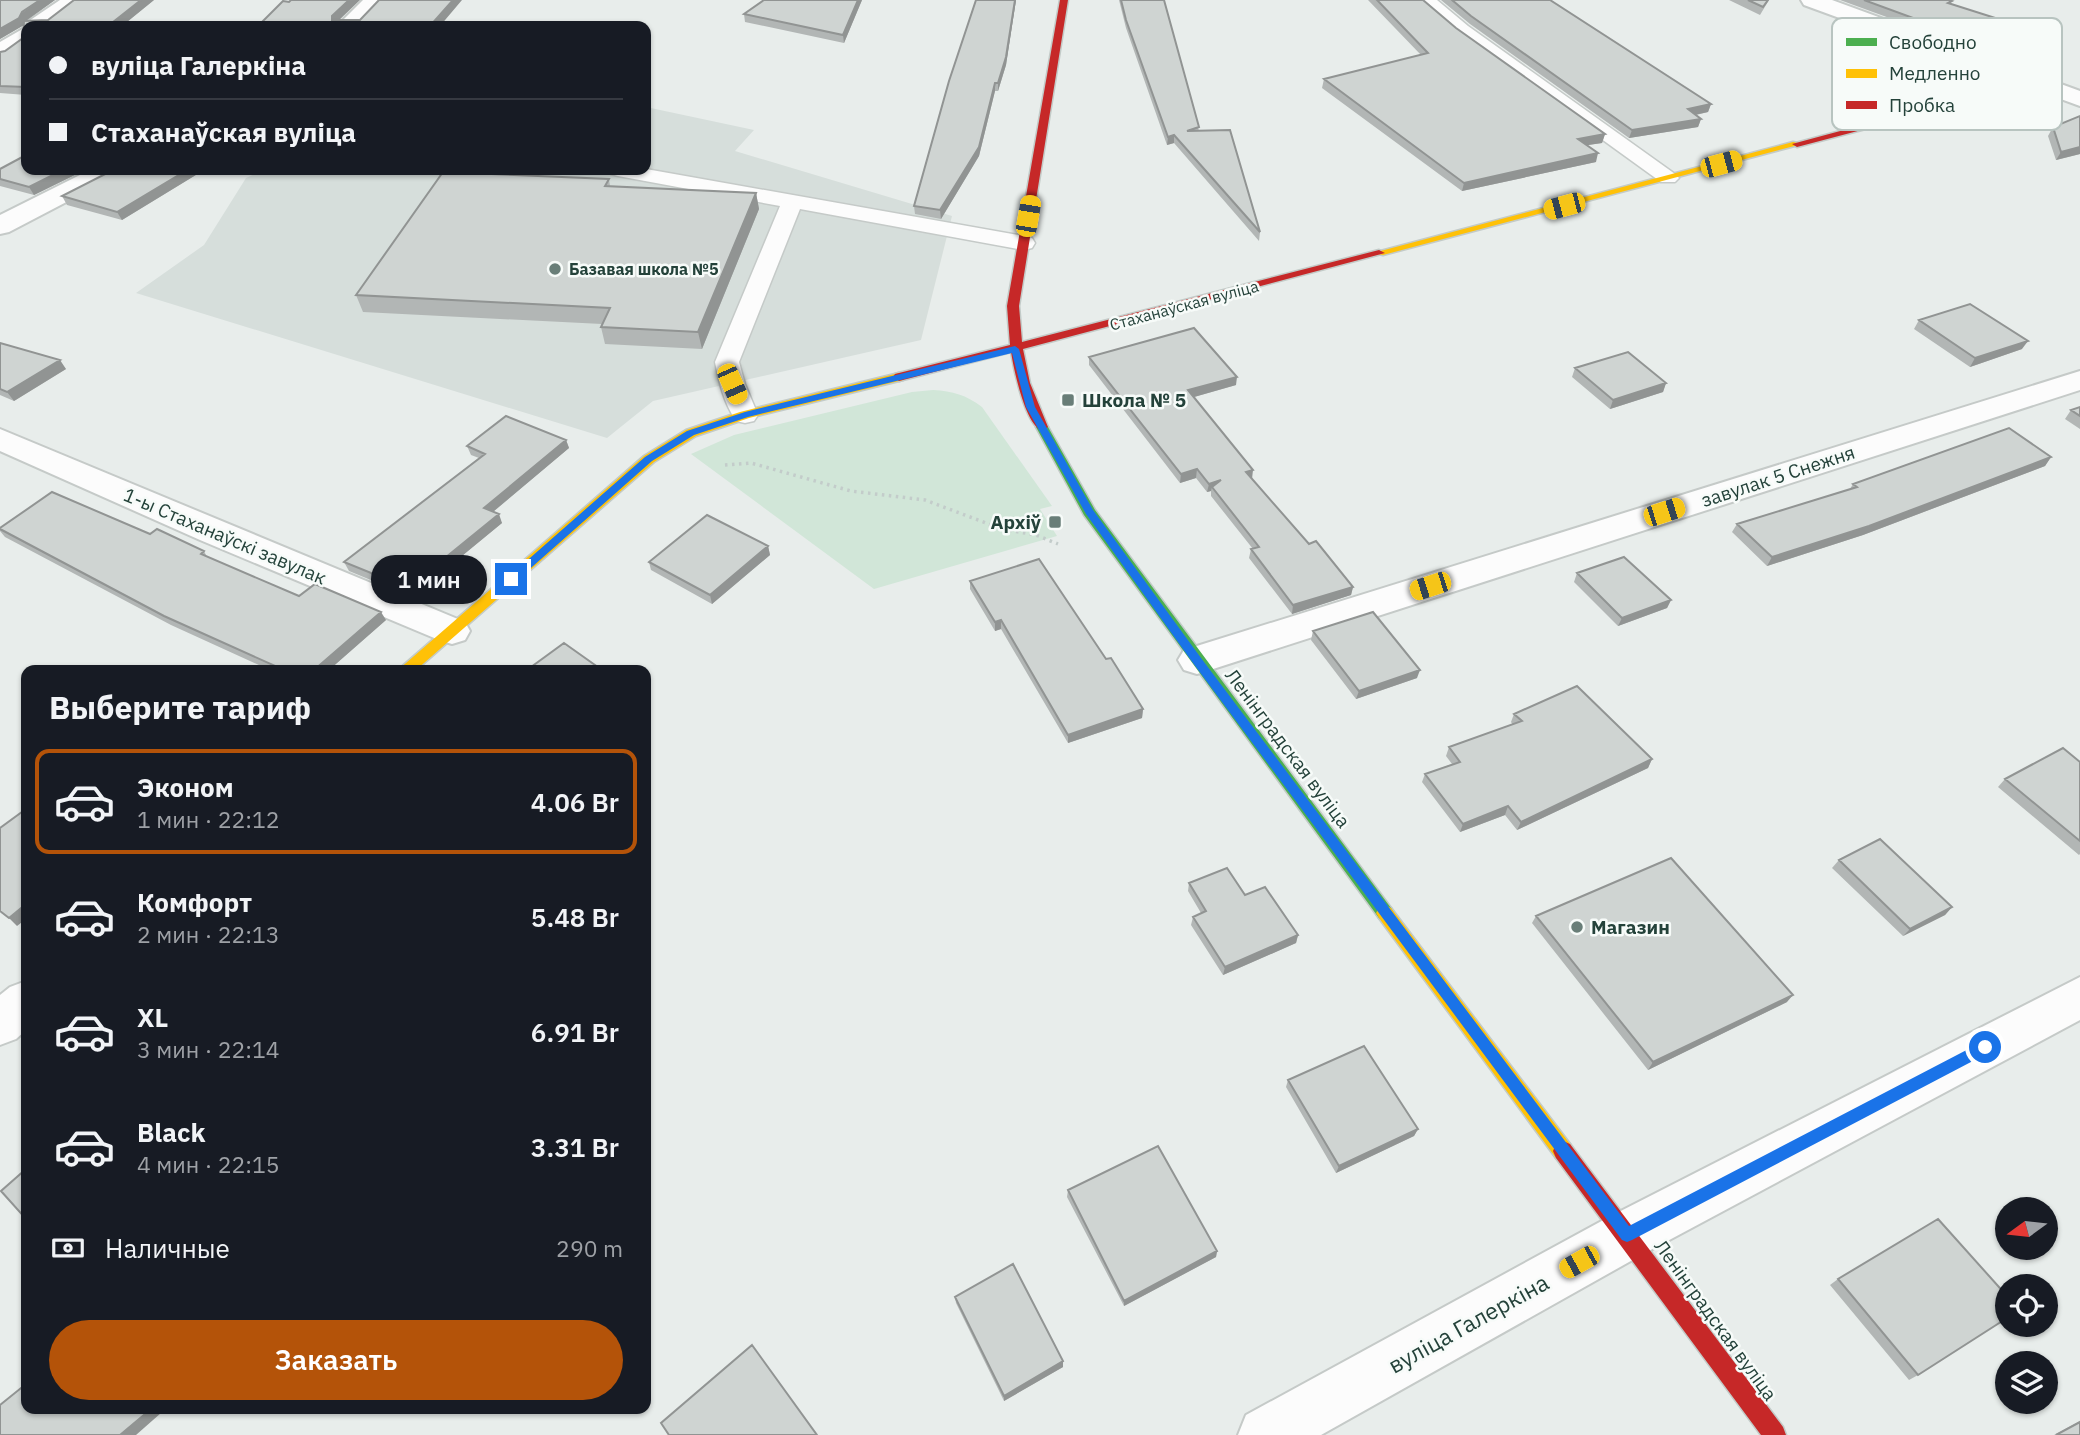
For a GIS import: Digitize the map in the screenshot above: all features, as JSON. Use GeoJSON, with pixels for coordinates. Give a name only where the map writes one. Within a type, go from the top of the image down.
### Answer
{"type":"FeatureCollection","features":[{"type":"Feature","properties":{"kind":"street"},"geometry":{"type":"LineString","coordinates":[[44,21],[74,0]]}},
{"type":"Feature","properties":{"kind":"street"},"geometry":{"type":"LineString","coordinates":[[353,21],[376,0]]}},
{"type":"Feature","properties":{"kind":"street","name":"Ленінградская вуліца"},"geometry":{"type":"LineString","coordinates":[[1064,0],[1013,306],[1015,349],[1031,407],[1089,512],[1775,1435]]}},
{"type":"Feature","properties":{"kind":"street"},"geometry":{"type":"LineString","coordinates":[[1812,0],[1862,18]]}},
{"type":"Feature","properties":{"kind":"street"},"geometry":{"type":"LineString","coordinates":[[0,52],[21,37]]}},
{"type":"Feature","properties":{"kind":"street"},"geometry":{"type":"LineString","coordinates":[[2062,92],[2080,99]]}},
{"type":"Feature","properties":{"kind":"street","name":"Стаханаўская вуліца"},"geometry":{"type":"LineString","coordinates":[[412,665],[649,459],[691,433],[745,415],[1015,349],[1850,130]]}},
{"type":"Feature","properties":{"kind":"street"},"geometry":{"type":"LineString","coordinates":[[0,226],[99,175]]}},
{"type":"Feature","properties":{"kind":"street","name":"завулак 5 Снежня"},"geometry":{"type":"LineString","coordinates":[[1197,660],[2080,380]]}},
{"type":"Feature","properties":{"kind":"street","name":"1-ы Стаханаўскі завулак"},"geometry":{"type":"LineString","coordinates":[[0,439],[212,532],[452,631]]}},
{"type":"Feature","properties":{"kind":"street","name":"вуліца Галеркіна"},"geometry":{"type":"LineString","coordinates":[[1266,1435],[1627,1235],[2080,998]]}},
{"type":"Feature","properties":{"kind":"street"},"geometry":{"type":"LineString","coordinates":[[0,1024],[21,1005]]}},
{"type":"Feature","properties":{"kind":"lane"},"geometry":{"type":"LineString","coordinates":[[1426,0],[1462,30],[1668,178]]}},
{"type":"Feature","properties":{"kind":"lane"},"geometry":{"type":"LineString","coordinates":[[646,175],[1024,243]]}},
{"type":"Feature","properties":{"kind":"lane"},"geometry":{"type":"LineString","coordinates":[[745,415],[732,384],[727,362],[793,201]]}},
{"type":"Feature","properties":{"kind":"path"},"geometry":{"type":"LineString","coordinates":[[649,459],[685,467],[751,463],[851,491],[925,500],[1002,529],[1126,562]]}},
{"type":"Feature","properties":{"kind":"shaded area","name":"Базавая школа №5"},"geometry":{"type":"Polygon","coordinates":[[[651,108],[754,130],[735,151],[952,216],[921,340],[653,401],[607,438],[136,293],[204,245],[246,178],[253,175],[651,175],[651,108]]]}},
{"type":"Feature","properties":{"kind":"green space"},"geometry":{"type":"Polygon","coordinates":[[[933,390],[959,394],[982,407],[1052,506],[1040,509],[1057,536],[874,589],[691,454],[734,435],[912,392],[933,390]]]}},
{"type":"Feature","properties":{"kind":"building"},"geometry":{"type":"Polygon","coordinates":[[[0,0],[40,0],[22,12],[19,18],[0,29],[0,0]]]}},
{"type":"Feature","properties":{"kind":"building"},"geometry":{"type":"Polygon","coordinates":[[[74,0],[141,0],[114,21],[24,21],[48,20],[74,0]]]}},
{"type":"Feature","properties":{"kind":"building"},"geometry":{"type":"Polygon","coordinates":[[[349,0],[332,16],[332,20],[360,20],[379,0],[453,0],[434,21],[263,21],[283,1],[349,0]]]}},
{"type":"Feature","properties":{"kind":"building"},"geometry":{"type":"Polygon","coordinates":[[[764,0],[858,0],[843,35],[744,14],[764,0]]]}},
{"type":"Feature","properties":{"kind":"building"},"geometry":{"type":"Polygon","coordinates":[[[976,0],[1015,0],[1006,57],[998,83],[995,83],[979,147],[940,210],[914,206],[949,81],[976,0]]]}},
{"type":"Feature","properties":{"kind":"building"},"geometry":{"type":"Polygon","coordinates":[[[1121,0],[1164,0],[1199,127],[1187,131],[1230,130],[1260,232],[1174,135],[1168,137],[1121,0]]]}},
{"type":"Feature","properties":{"kind":"building"},"geometry":{"type":"Polygon","coordinates":[[[1377,0],[1423,0],[1456,28],[1605,134],[1578,139],[1598,153],[1464,183],[1324,79],[1428,53],[1377,0]]]}},
{"type":"Feature","properties":{"kind":"building"},"geometry":{"type":"Polygon","coordinates":[[[1452,0],[1550,0],[1711,104],[1688,109],[1701,119],[1632,130],[1452,0]]]}},
{"type":"Feature","properties":{"kind":"building"},"geometry":{"type":"Polygon","coordinates":[[[1748,0],[1768,0],[1763,7],[1748,0]]]}},
{"type":"Feature","properties":{"kind":"building"},"geometry":{"type":"Polygon","coordinates":[[[1864,0],[1949,0],[1952,1],[1948,3],[1995,18],[1913,18],[1864,0]]]}},
{"type":"Feature","properties":{"kind":"building"},"geometry":{"type":"Polygon","coordinates":[[[21,39],[21,87],[0,86],[0,52],[21,39]]]}},
{"type":"Feature","properties":{"kind":"building"},"geometry":{"type":"Polygon","coordinates":[[[2080,116],[2080,147],[2061,152],[2054,130],[2062,130],[2062,123],[2080,116]]]}},
{"type":"Feature","properties":{"kind":"building"},"geometry":{"type":"Polygon","coordinates":[[[21,158],[21,175],[53,175],[29,187],[0,179],[0,169],[21,158]]]}},
{"type":"Feature","properties":{"kind":"building"},"geometry":{"type":"Polygon","coordinates":[[[103,175],[179,175],[117,212],[62,196],[103,175]]]}},
{"type":"Feature","properties":{"kind":"building"},"geometry":{"type":"Polygon","coordinates":[[[441,175],[609,179],[605,186],[756,193],[698,332],[601,327],[610,308],[356,295],[441,175]]]}},
{"type":"Feature","properties":{"kind":"building"},"geometry":{"type":"Polygon","coordinates":[[[1970,304],[2028,341],[1975,358],[1919,320],[1970,304]]]}},
{"type":"Feature","properties":{"kind":"building"},"geometry":{"type":"Polygon","coordinates":[[[1194,328],[1237,377],[1188,390],[1253,470],[1246,472],[1309,544],[1316,541],[1353,587],[1293,605],[1251,549],[1259,547],[1212,487],[1221,480],[1209,484],[1197,469],[1181,474],[1089,357],[1194,328]]]}},
{"type":"Feature","properties":{"kind":"building"},"geometry":{"type":"Polygon","coordinates":[[[0,343],[60,360],[7,392],[0,389],[0,343]]]}},
{"type":"Feature","properties":{"kind":"building"},"geometry":{"type":"Polygon","coordinates":[[[1628,352],[1666,383],[1613,400],[1575,368],[1628,352]]]}},
{"type":"Feature","properties":{"kind":"building"},"geometry":{"type":"Polygon","coordinates":[[[2080,407],[2080,416],[2071,410],[2080,407]]]}},
{"type":"Feature","properties":{"kind":"building"},"geometry":{"type":"Polygon","coordinates":[[[506,416],[566,440],[484,508],[499,514],[408,588],[344,562],[485,454],[467,446],[506,416]]]}},
{"type":"Feature","properties":{"kind":"building"},"geometry":{"type":"Polygon","coordinates":[[[2009,428],[2051,457],[1869,526],[1772,557],[1737,524],[1857,487],[1853,484],[2009,428]]]}},
{"type":"Feature","properties":{"kind":"building"},"geometry":{"type":"Polygon","coordinates":[[[52,492],[150,534],[157,529],[204,551],[201,554],[299,596],[315,584],[381,612],[320,665],[273,665],[164,616],[0,528],[52,492]]]}},
{"type":"Feature","properties":{"kind":"building"},"geometry":{"type":"Polygon","coordinates":[[[707,515],[768,546],[710,595],[649,562],[707,515]]]}},
{"type":"Feature","properties":{"kind":"building"},"geometry":{"type":"Polygon","coordinates":[[[1624,557],[1671,600],[1622,618],[1577,573],[1624,557]]]}},
{"type":"Feature","properties":{"kind":"building"},"geometry":{"type":"Polygon","coordinates":[[[1039,559],[1106,659],[1111,658],[1143,709],[1068,735],[1001,620],[995,622],[970,581],[1039,559]]]}},
{"type":"Feature","properties":{"kind":"building"},"geometry":{"type":"Polygon","coordinates":[[[1373,612],[1420,670],[1359,691],[1313,631],[1373,612]]]}},
{"type":"Feature","properties":{"kind":"building"},"geometry":{"type":"Polygon","coordinates":[[[564,643],[595,665],[534,665],[564,643]]]}},
{"type":"Feature","properties":{"kind":"building"},"geometry":{"type":"Polygon","coordinates":[[[1577,686],[1652,759],[1521,822],[1508,806],[1463,824],[1425,774],[1460,762],[1449,747],[1522,721],[1514,714],[1577,686]]]}},
{"type":"Feature","properties":{"kind":"building"},"geometry":{"type":"Polygon","coordinates":[[[2063,748],[2080,762],[2080,841],[2005,779],[2063,748]]]}},
{"type":"Feature","properties":{"kind":"building"},"geometry":{"type":"Polygon","coordinates":[[[21,813],[21,908],[9,918],[0,911],[0,828],[21,813]]]}},
{"type":"Feature","properties":{"kind":"building"},"geometry":{"type":"Polygon","coordinates":[[[1880,839],[1952,907],[1910,929],[1839,860],[1880,839]]]}},
{"type":"Feature","properties":{"kind":"building"},"geometry":{"type":"Polygon","coordinates":[[[1671,858],[1793,995],[1653,1062],[1536,916],[1671,858]]]}},
{"type":"Feature","properties":{"kind":"building"},"geometry":{"type":"Polygon","coordinates":[[[1227,868],[1245,895],[1265,887],[1298,935],[1225,967],[1193,917],[1206,911],[1189,883],[1227,868]]]}},
{"type":"Feature","properties":{"kind":"building"},"geometry":{"type":"Polygon","coordinates":[[[1364,1046],[1418,1129],[1339,1166],[1288,1080],[1364,1046]]]}},
{"type":"Feature","properties":{"kind":"building"},"geometry":{"type":"Polygon","coordinates":[[[1158,1146],[1217,1251],[1124,1301],[1068,1190],[1158,1146]]]}},
{"type":"Feature","properties":{"kind":"building"},"geometry":{"type":"Polygon","coordinates":[[[21,1173],[21,1213],[1,1191],[21,1173]]]}},
{"type":"Feature","properties":{"kind":"building"},"geometry":{"type":"Polygon","coordinates":[[[1938,1219],[1995,1283],[1995,1326],[1918,1375],[1838,1279],[1938,1219]]]}},
{"type":"Feature","properties":{"kind":"building"},"geometry":{"type":"Polygon","coordinates":[[[1013,1264],[1063,1361],[1004,1396],[955,1297],[1013,1264]]]}},
{"type":"Feature","properties":{"kind":"building"},"geometry":{"type":"Polygon","coordinates":[[[752,1345],[817,1435],[669,1435],[661,1423],[752,1345]]]}},
{"type":"Feature","properties":{"kind":"building"},"geometry":{"type":"Polygon","coordinates":[[[21,1388],[21,1414],[145,1414],[120,1435],[0,1435],[0,1405],[21,1388]]]}},
{"type":"Feature","properties":{"kind":"building"},"geometry":{"type":"Polygon","coordinates":[[[2080,1422],[2080,1435],[2056,1435],[2080,1422]]]}},
{"type":"Feature","properties":{"kind":"traffic: fast"},"geometry":{"type":"LineString","coordinates":[[1042,427],[1089,512],[1385,913]]}},
{"type":"Feature","properties":{"kind":"traffic: slow"},"geometry":{"type":"LineString","coordinates":[[1379,253],[1797,144]]}},
{"type":"Feature","properties":{"kind":"traffic: slow"},"geometry":{"type":"LineString","coordinates":[[412,665],[649,459],[691,433],[745,415],[899,377]]}},
{"type":"Feature","properties":{"kind":"traffic: slow"},"geometry":{"type":"LineString","coordinates":[[1385,913],[1563,1151]]}},
{"type":"Feature","properties":{"kind":"traffic: jam"},"geometry":{"type":"LineString","coordinates":[[1042,427],[1020,368],[1013,306],[1064,0]]}},
{"type":"Feature","properties":{"kind":"traffic: jam"},"geometry":{"type":"LineString","coordinates":[[1797,144],[1850,130]]}},
{"type":"Feature","properties":{"kind":"traffic: jam"},"geometry":{"type":"LineString","coordinates":[[899,377],[1379,253]]}},
{"type":"Feature","properties":{"kind":"traffic: jam"},"geometry":{"type":"LineString","coordinates":[[1563,1151],[1775,1435]]}},
{"type":"Feature","properties":{"kind":"place","name":"Базавая школа №5"},"geometry":{"type":"Point","coordinates":[555,269]}},
{"type":"Feature","properties":{"kind":"place","name":"Школа № 5"},"geometry":{"type":"Point","coordinates":[1068,400]}},
{"type":"Feature","properties":{"kind":"place","name":"Архіў"},"geometry":{"type":"Point","coordinates":[1055,522]}},
{"type":"Feature","properties":{"kind":"place","name":"Магазин"},"geometry":{"type":"Point","coordinates":[1577,927]}},
{"type":"Feature","properties":{"kind":"route"},"geometry":{"type":"LineString","coordinates":[[511,579],[649,459],[691,433],[745,415],[1015,349],[1031,407],[1089,512],[1627,1235],[1985,1047]]}}]}
